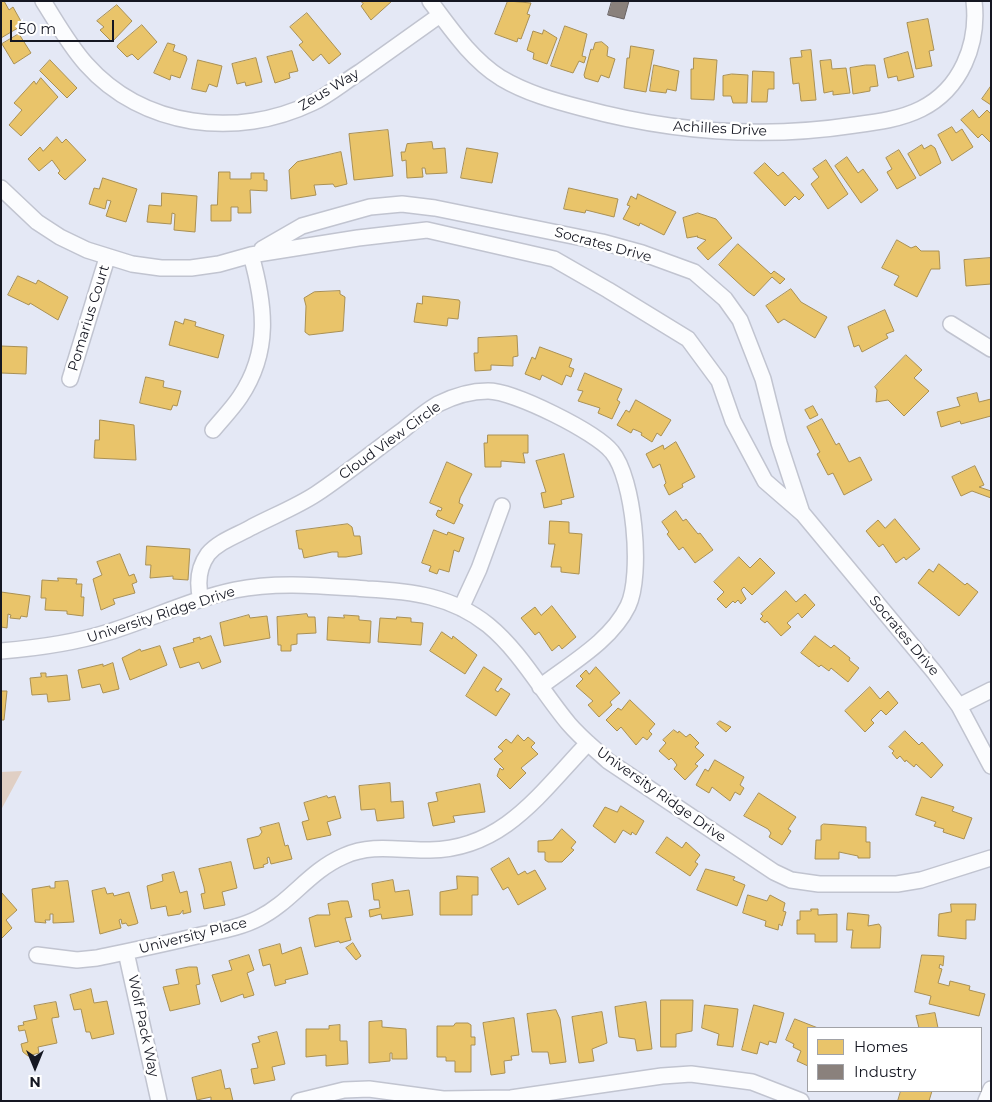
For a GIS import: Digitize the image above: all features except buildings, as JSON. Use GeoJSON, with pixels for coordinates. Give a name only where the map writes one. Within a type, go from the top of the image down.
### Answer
{"type":"FeatureCollection","features":[{"type":"Feature","properties":{"kind":"street","name":"Zeus Way"},"geometry":{"type":"LineString","coordinates":[[44,1],[71,46],[87,65],[113,88],[148,108],[171,117],[220,124],[243,124],[270,119],[314,102],[440,15]]}},
{"type":"Feature","properties":{"kind":"street","name":"Achilles Drive"},"geometry":{"type":"LineString","coordinates":[[430,1],[465,48],[489,70],[522,89],[607,115],[649,124],[710,131],[786,132],[834,128],[884,120],[914,112],[937,99],[960,73],[969,55],[975,29],[974,1]]}},
{"type":"Feature","properties":{"kind":"street","name":"Socrates Drive"},"geometry":{"type":"LineString","coordinates":[[1,188],[37,222],[60,237],[108,258],[161,268],[191,268],[219,264],[252,255],[358,238],[427,230],[554,259],[688,339],[719,381],[733,422],[765,481],[803,514],[935,674],[959,706],[991,766]]}},
{"type":"Feature","properties":{"kind":"street","name":"Socrates Drive"},"geometry":{"type":"LineString","coordinates":[[252,255],[302,226],[370,208],[402,204],[435,208],[602,242],[642,253],[694,272],[725,299],[740,320],[763,379],[779,442],[803,514]]}},
{"type":"Feature","properties":{"kind":"street"},"geometry":{"type":"LineString","coordinates":[[213,430],[240,397],[259,355],[263,334],[263,311],[252,255]]}},
{"type":"Feature","properties":{"kind":"street","name":"Pomarius Court"},"geometry":{"type":"LineString","coordinates":[[70,379],[108,258]]}},
{"type":"Feature","properties":{"kind":"street"},"geometry":{"type":"LineString","coordinates":[[952,324],[991,349]]}},
{"type":"Feature","properties":{"kind":"street","name":"Cloud View Circle"},"geometry":{"type":"LineString","coordinates":[[201,600],[198,577],[202,564],[218,545],[315,495],[437,405],[471,392],[490,391],[508,394],[524,399],[600,440],[611,451],[625,476],[636,552],[635,586],[628,605],[619,621],[607,635],[540,687]]}},
{"type":"Feature","properties":{"kind":"street"},"geometry":{"type":"LineString","coordinates":[[461,608],[479,569],[502,506]]}},
{"type":"Feature","properties":{"kind":"street","name":"University Ridge Drive"},"geometry":{"type":"LineString","coordinates":[[1,651],[72,642],[109,632],[234,590],[289,584],[420,593],[461,608],[487,625],[505,641],[570,724],[608,761],[758,862],[791,880],[819,884],[897,884],[921,880],[991,858]]}},
{"type":"Feature","properties":{"kind":"street"},"geometry":{"type":"LineString","coordinates":[[959,706],[991,690]]}},
{"type":"Feature","properties":{"kind":"street","name":"University Place"},"geometry":{"type":"LineString","coordinates":[[37,954],[77,960],[126,952],[240,927],[259,919],[276,908],[309,876],[346,855],[386,847],[428,850],[451,849],[490,836],[508,825],[524,810],[588,743]]}},
{"type":"Feature","properties":{"kind":"street","name":"Wolf Pack Way"},"geometry":{"type":"LineString","coordinates":[[126,952],[159,1101]]}},
{"type":"Feature","properties":{"kind":"street"},"geometry":{"type":"LineString","coordinates":[[299,1101],[344,1090],[369,1089],[427,1099],[477,1100],[512,1098],[662,1076],[692,1074],[752,1082],[801,1101]]}},
{"type":"Feature","properties":{"kind":"shaded area"},"geometry":{"type":"Polygon","coordinates":[[[22,771],[1,810],[1,772],[22,771]]]}}]}
